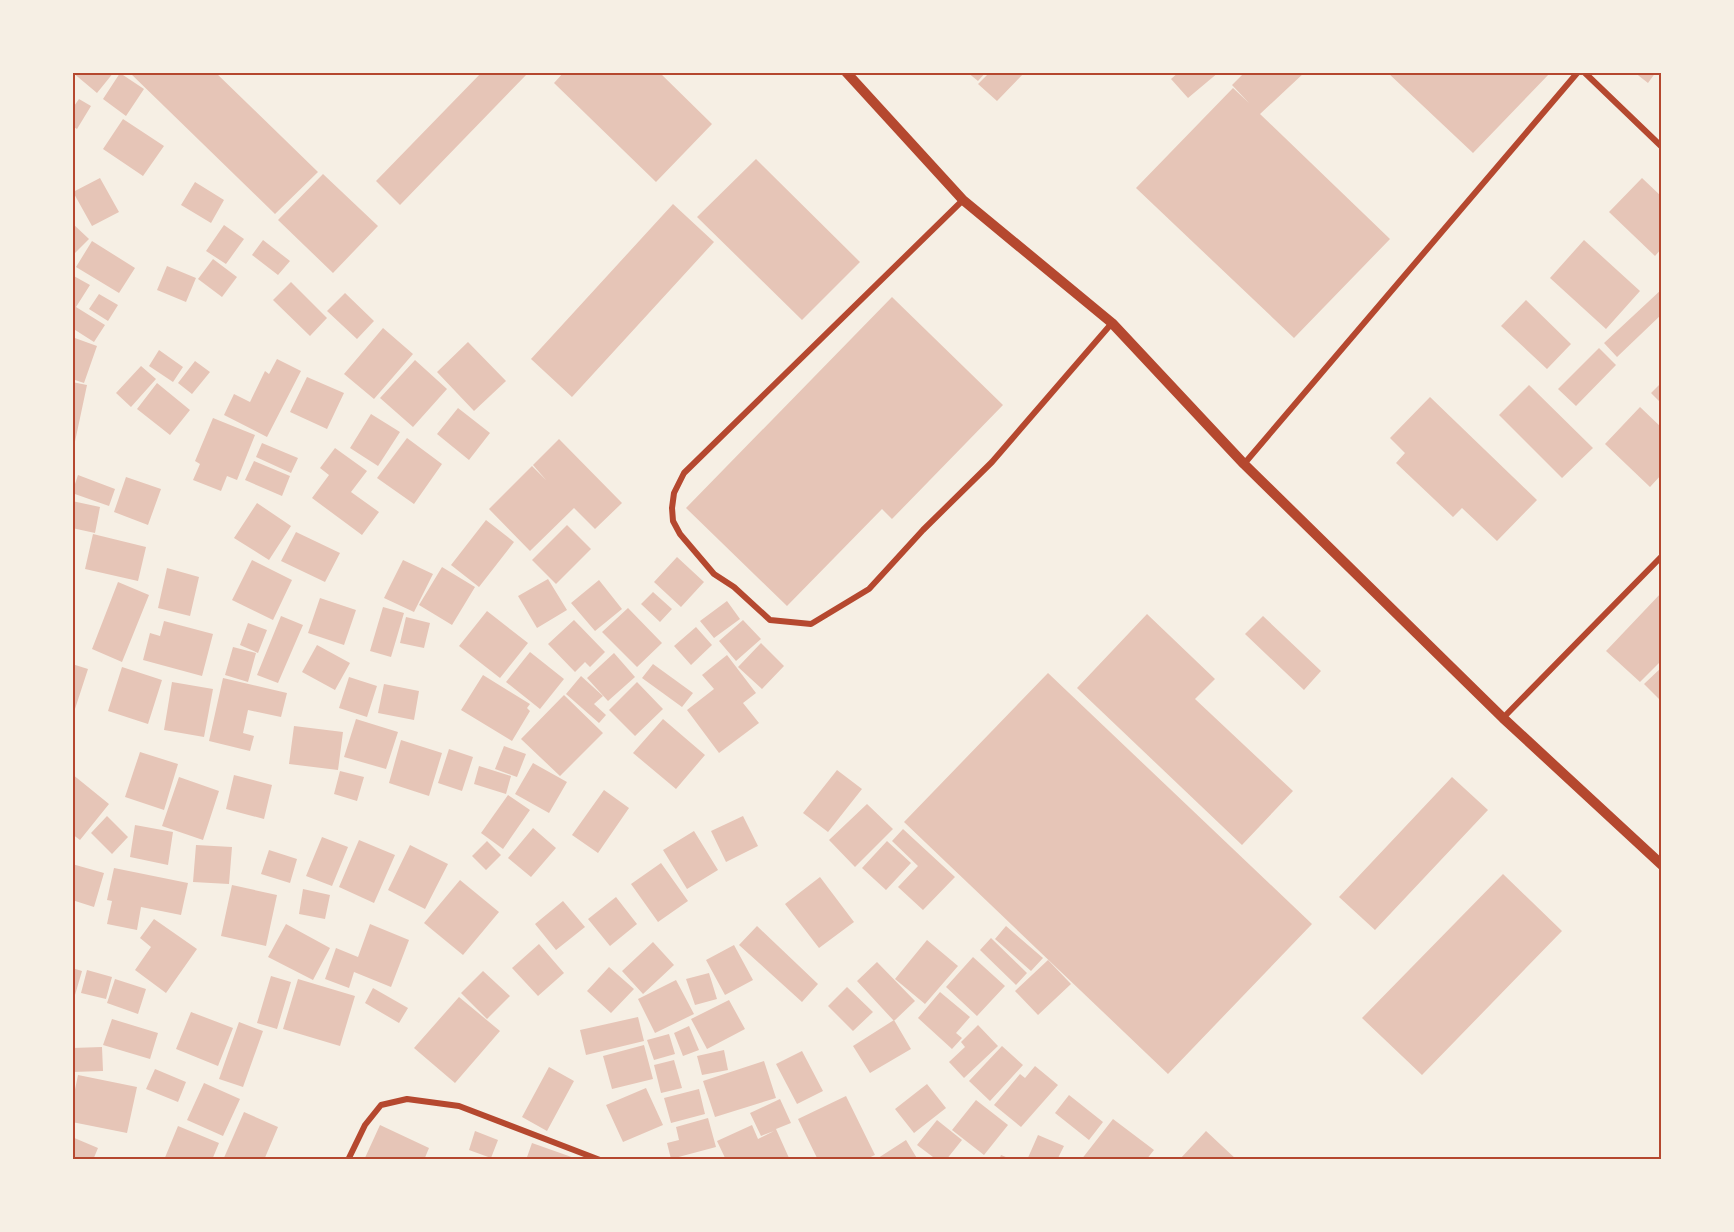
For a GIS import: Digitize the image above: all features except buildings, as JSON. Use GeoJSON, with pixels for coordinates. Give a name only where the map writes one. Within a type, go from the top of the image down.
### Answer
{"type":"FeatureCollection","features":[{"type":"Feature","properties":{"kind":"street"},"geometry":{"type":"LineString","coordinates":[[846,72],[963,200],[1112,323],[1244,464],[1503,718],[1662,865]]}},
{"type":"Feature","properties":{"kind":"street"},"geometry":{"type":"LineString","coordinates":[[1244,464],[1578,72]]}},
{"type":"Feature","properties":{"kind":"street"},"geometry":{"type":"LineString","coordinates":[[1584,72],[1662,147]]}},
{"type":"Feature","properties":{"kind":"street"},"geometry":{"type":"LineString","coordinates":[[963,200],[684,473],[674,493],[672,521],[680,534],[714,574],[734,587],[770,620],[811,624],[869,590],[923,530],[992,462],[1112,323]]}},
{"type":"Feature","properties":{"kind":"street"},"geometry":{"type":"LineString","coordinates":[[1503,718],[1662,556]]}},
{"type":"Feature","properties":{"kind":"street"},"geometry":{"type":"LineString","coordinates":[[348,1160],[365,1125],[381,1105],[407,1099],[459,1106],[600,1160]]}}]}
